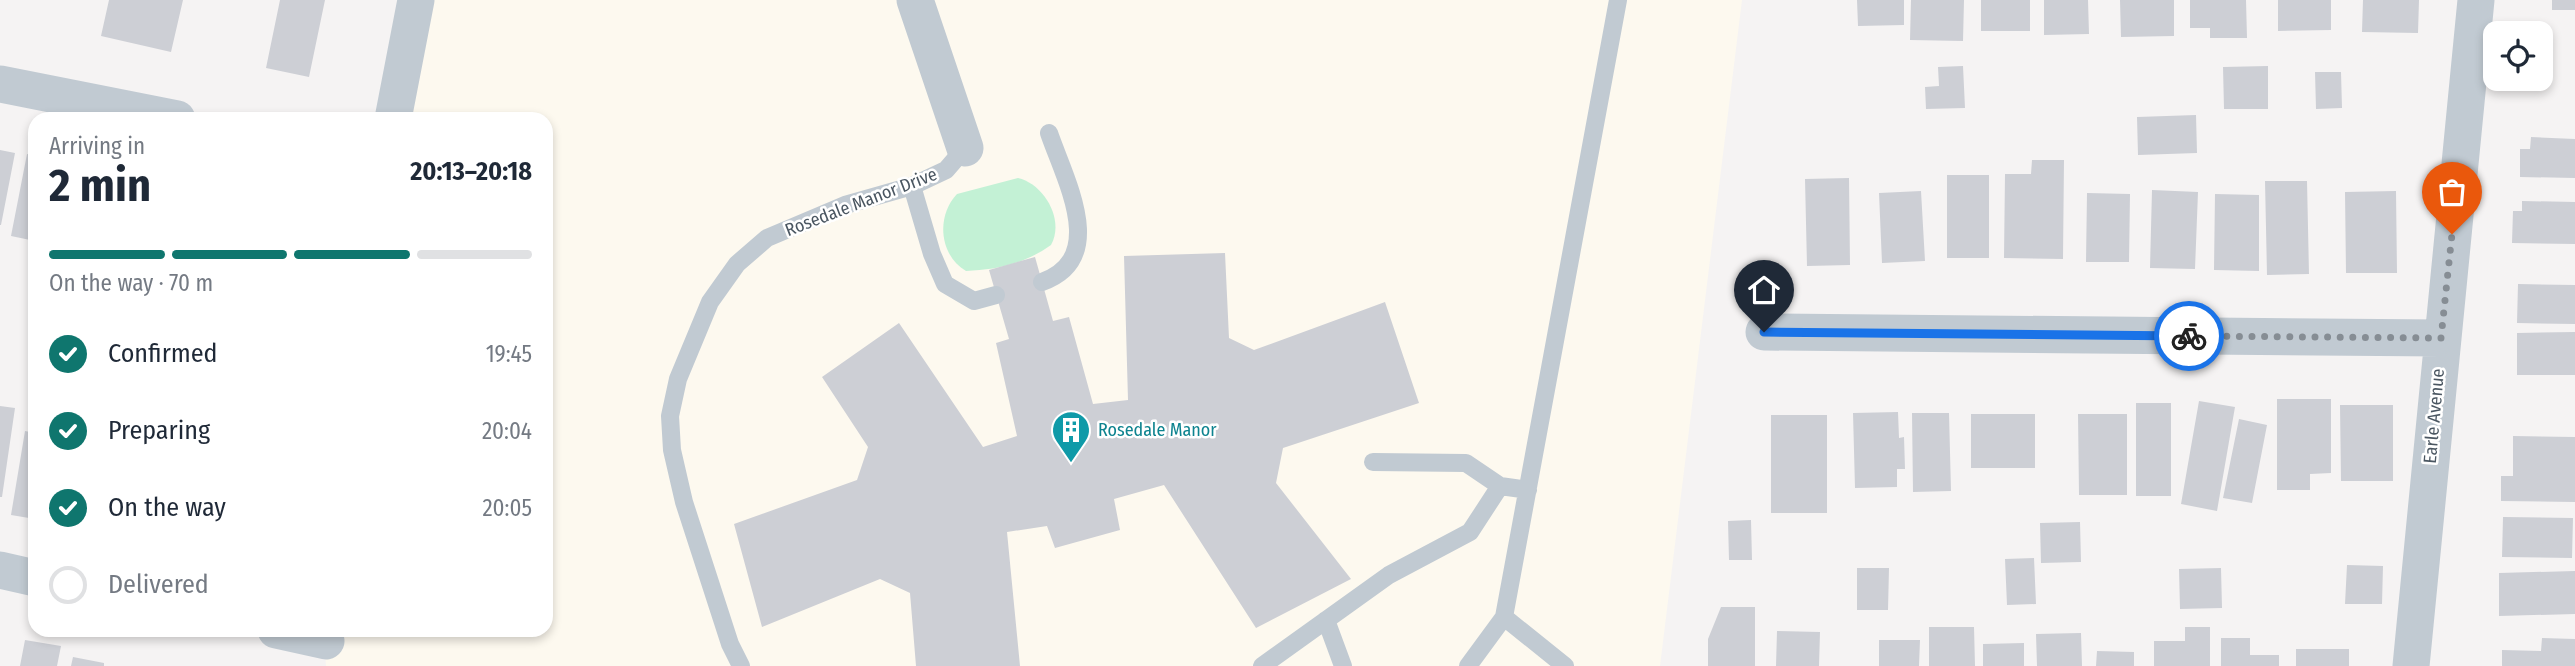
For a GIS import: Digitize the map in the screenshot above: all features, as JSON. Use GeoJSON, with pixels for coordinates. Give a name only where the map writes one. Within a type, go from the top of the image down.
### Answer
{"type":"FeatureCollection","features":[{"type":"Feature","properties":{"kind":"street"},"geometry":{"type":"LineString","coordinates":[[394,112],[416,0]]}},
{"type":"Feature","properties":{"kind":"street","name":"Rosedale Manor Drive"},"geometry":{"type":"LineString","coordinates":[[915,0],[965,148]]}},
{"type":"Feature","properties":{"kind":"street","name":"Earle Avenue"},"geometry":{"type":"LineString","coordinates":[[2411,666],[2476,0]]}},
{"type":"Feature","properties":{"kind":"street"},"geometry":{"type":"LineString","coordinates":[[0,84],[142,112]]}},
{"type":"Feature","properties":{"kind":"street"},"geometry":{"type":"LineString","coordinates":[[1764,332],[2441,338]]}},
{"type":"Feature","properties":{"kind":"street"},"geometry":{"type":"LineString","coordinates":[[0,570],[28,576]]}},
{"type":"Feature","properties":{"kind":"street"},"geometry":{"type":"LineString","coordinates":[[297,637],[325,646]]}},
{"type":"Feature","properties":{"kind":"lane"},"geometry":{"type":"LineString","coordinates":[[1468,666],[1504,617],[1618,0]]}},
{"type":"Feature","properties":{"kind":"lane"},"geometry":{"type":"LineString","coordinates":[[1042,282],[1061,275],[1077,251],[1080,222],[1049,133]]}},
{"type":"Feature","properties":{"kind":"lane","name":"Rosedale Manor Drive"},"geometry":{"type":"LineString","coordinates":[[741,666],[730,644],[684,502],[672,450],[670,416],[678,379],[710,302],[737,264],[767,238],[845,205],[912,186],[946,170],[965,148]]}},
{"type":"Feature","properties":{"kind":"lane"},"geometry":{"type":"LineString","coordinates":[[912,186],[944,284],[974,301],[996,295]]}},
{"type":"Feature","properties":{"kind":"lane"},"geometry":{"type":"LineString","coordinates":[[1373,462],[1466,463],[1500,486],[1528,490]]}},
{"type":"Feature","properties":{"kind":"lane"},"geometry":{"type":"LineString","coordinates":[[1262,666],[1389,575],[1470,532],[1500,486]]}},
{"type":"Feature","properties":{"kind":"lane"},"geometry":{"type":"LineString","coordinates":[[1504,617],[1565,666]]}},
{"type":"Feature","properties":{"kind":"lane"},"geometry":{"type":"LineString","coordinates":[[1326,620],[1343,666]]}},
{"type":"Feature","properties":{"kind":"shaded area"},"geometry":{"type":"Polygon","coordinates":[[[416,0],[1742,0],[1660,666],[326,666],[324,637],[553,637],[553,112],[394,112],[416,0]]]}},
{"type":"Feature","properties":{"kind":"green space"},"geometry":{"type":"Polygon","coordinates":[[[1018,178],[1036,187],[1050,204],[1055,225],[1051,245],[1032,257],[1011,264],[966,271],[950,255],[946,245],[944,224],[950,203],[957,194],[1018,178]]]}},
{"type":"Feature","properties":{"kind":"building"},"geometry":{"type":"Polygon","coordinates":[[[109,0],[183,0],[171,52],[101,36],[109,0]]]}},
{"type":"Feature","properties":{"kind":"building"},"geometry":{"type":"Polygon","coordinates":[[[280,0],[325,0],[309,77],[266,68],[280,0]]]}},
{"type":"Feature","properties":{"kind":"building"},"geometry":{"type":"Polygon","coordinates":[[[1857,0],[1904,0],[1904,25],[1858,26],[1857,0]]]}},
{"type":"Feature","properties":{"kind":"building"},"geometry":{"type":"Polygon","coordinates":[[[1911,0],[1964,0],[1963,41],[1910,40],[1911,0]]]}},
{"type":"Feature","properties":{"kind":"building"},"geometry":{"type":"Polygon","coordinates":[[[1981,0],[2030,0],[2030,31],[1981,31],[1981,0]]]}},
{"type":"Feature","properties":{"kind":"building"},"geometry":{"type":"Polygon","coordinates":[[[2044,0],[2088,0],[2089,34],[2044,35],[2044,0]]]}},
{"type":"Feature","properties":{"kind":"building"},"geometry":{"type":"Polygon","coordinates":[[[2120,0],[2174,0],[2174,36],[2121,37],[2120,0]]]}},
{"type":"Feature","properties":{"kind":"building"},"geometry":{"type":"Polygon","coordinates":[[[2190,0],[2246,0],[2247,38],[2210,38],[2210,28],[2190,28],[2190,0]]]}},
{"type":"Feature","properties":{"kind":"building"},"geometry":{"type":"Polygon","coordinates":[[[2278,0],[2331,0],[2331,30],[2278,31],[2278,0]]]}},
{"type":"Feature","properties":{"kind":"building"},"geometry":{"type":"Polygon","coordinates":[[[2363,0],[2419,0],[2418,33],[2362,32],[2363,0]]]}},
{"type":"Feature","properties":{"kind":"building"},"geometry":{"type":"Polygon","coordinates":[[[2552,0],[2575,0],[2575,10],[2552,10],[2552,0]]]}},
{"type":"Feature","properties":{"kind":"building"},"geometry":{"type":"Polygon","coordinates":[[[1963,66],[1965,108],[1926,109],[1925,87],[1939,86],[1938,67],[1963,66]]]}},
{"type":"Feature","properties":{"kind":"building"},"geometry":{"type":"Polygon","coordinates":[[[2268,66],[2268,109],[2224,109],[2223,67],[2268,66]]]}},
{"type":"Feature","properties":{"kind":"building"},"geometry":{"type":"Polygon","coordinates":[[[2315,72],[2341,72],[2342,108],[2316,109],[2315,72]]]}},
{"type":"Feature","properties":{"kind":"building"},"geometry":{"type":"Polygon","coordinates":[[[2196,115],[2197,153],[2138,155],[2137,117],[2196,115]]]}},
{"type":"Feature","properties":{"kind":"building"},"geometry":{"type":"Polygon","coordinates":[[[2531,137],[2575,139],[2575,178],[2520,177],[2520,149],[2530,149],[2531,137]]]}},
{"type":"Feature","properties":{"kind":"building"},"geometry":{"type":"Polygon","coordinates":[[[0,150],[15,153],[1,225],[0,225],[0,150]]]}},
{"type":"Feature","properties":{"kind":"building"},"geometry":{"type":"Polygon","coordinates":[[[27,154],[28,154],[28,240],[11,236],[27,154]]]}},
{"type":"Feature","properties":{"kind":"building"},"geometry":{"type":"Polygon","coordinates":[[[2032,160],[2064,160],[2063,259],[2004,258],[2005,174],[2031,174],[2032,160]]]}},
{"type":"Feature","properties":{"kind":"building"},"geometry":{"type":"Polygon","coordinates":[[[1947,175],[1989,175],[1989,258],[1947,258],[1947,175]]]}},
{"type":"Feature","properties":{"kind":"building"},"geometry":{"type":"Polygon","coordinates":[[[1849,178],[1850,265],[1807,266],[1805,179],[1849,178]]]}},
{"type":"Feature","properties":{"kind":"building"},"geometry":{"type":"Polygon","coordinates":[[[2265,181],[2307,181],[2309,274],[2267,275],[2265,181]]]}},
{"type":"Feature","properties":{"kind":"building"},"geometry":{"type":"Polygon","coordinates":[[[2152,190],[2198,192],[2195,269],[2150,268],[2152,190]]]}},
{"type":"Feature","properties":{"kind":"building"},"geometry":{"type":"Polygon","coordinates":[[[1921,191],[1925,261],[1882,263],[1879,193],[1921,191]]]}},
{"type":"Feature","properties":{"kind":"building"},"geometry":{"type":"Polygon","coordinates":[[[2396,191],[2397,273],[2346,273],[2345,192],[2396,191]]]}},
{"type":"Feature","properties":{"kind":"building"},"geometry":{"type":"Polygon","coordinates":[[[2087,193],[2130,194],[2129,262],[2086,262],[2087,193]]]}},
{"type":"Feature","properties":{"kind":"building"},"geometry":{"type":"Polygon","coordinates":[[[2215,194],[2259,195],[2259,271],[2214,270],[2215,194]]]}},
{"type":"Feature","properties":{"kind":"building"},"geometry":{"type":"Polygon","coordinates":[[[2522,201],[2575,202],[2575,244],[2512,243],[2513,211],[2522,211],[2522,201]]]}},
{"type":"Feature","properties":{"kind":"building","name":"Rosedale Manor"},"geometry":{"type":"Polygon","coordinates":[[[1225,253],[1229,338],[1254,350],[1385,302],[1419,403],[1283,448],[1276,483],[1351,579],[1256,628],[1164,485],[1114,499],[1120,530],[1055,548],[1047,526],[1007,532],[1020,666],[916,666],[910,593],[880,579],[762,627],[734,524],[857,480],[868,447],[822,377],[899,323],[983,447],[1017,436],[996,343],[1009,339],[989,270],[1035,257],[1053,321],[1069,317],[1093,404],[1128,400],[1124,256],[1225,253]]]}},
{"type":"Feature","properties":{"kind":"building"},"geometry":{"type":"Polygon","coordinates":[[[2518,284],[2575,285],[2575,324],[2517,323],[2518,284]]]}},
{"type":"Feature","properties":{"kind":"building"},"geometry":{"type":"Polygon","coordinates":[[[2575,332],[2575,375],[2517,375],[2517,333],[2575,332]]]}},
{"type":"Feature","properties":{"kind":"building"},"geometry":{"type":"Polygon","coordinates":[[[2277,399],[2331,399],[2331,473],[2310,474],[2310,490],[2277,490],[2277,399]]]}},
{"type":"Feature","properties":{"kind":"building"},"geometry":{"type":"Polygon","coordinates":[[[2199,401],[2235,407],[2217,511],[2181,504],[2199,401]]]}},
{"type":"Feature","properties":{"kind":"building"},"geometry":{"type":"Polygon","coordinates":[[[2136,403],[2171,403],[2171,496],[2136,496],[2136,403]]]}},
{"type":"Feature","properties":{"kind":"building"},"geometry":{"type":"Polygon","coordinates":[[[2340,405],[2393,405],[2393,481],[2341,481],[2340,405]]]}},
{"type":"Feature","properties":{"kind":"building"},"geometry":{"type":"Polygon","coordinates":[[[0,406],[15,408],[2,497],[0,497],[0,406]]]}},
{"type":"Feature","properties":{"kind":"building"},"geometry":{"type":"Polygon","coordinates":[[[1898,412],[1899,438],[1904,437],[1905,469],[1897,469],[1897,487],[1855,488],[1853,413],[1898,412]]]}},
{"type":"Feature","properties":{"kind":"building"},"geometry":{"type":"Polygon","coordinates":[[[1912,413],[1949,413],[1951,491],[1913,492],[1912,413]]]}},
{"type":"Feature","properties":{"kind":"building"},"geometry":{"type":"Polygon","coordinates":[[[1971,414],[2035,414],[2035,468],[1971,468],[1971,414]]]}},
{"type":"Feature","properties":{"kind":"building"},"geometry":{"type":"Polygon","coordinates":[[[2078,414],[2127,414],[2127,495],[2079,495],[2078,414]]]}},
{"type":"Feature","properties":{"kind":"building"},"geometry":{"type":"Polygon","coordinates":[[[1771,415],[1827,415],[1827,513],[1771,513],[1771,415]]]}},
{"type":"Feature","properties":{"kind":"building"},"geometry":{"type":"Polygon","coordinates":[[[2239,419],[2267,425],[2252,503],[2223,498],[2239,419]]]}},
{"type":"Feature","properties":{"kind":"building"},"geometry":{"type":"Polygon","coordinates":[[[25,431],[28,432],[28,518],[11,515],[25,431]]]}},
{"type":"Feature","properties":{"kind":"building"},"geometry":{"type":"Polygon","coordinates":[[[2513,436],[2575,437],[2575,502],[2501,501],[2501,476],[2513,476],[2513,436]]]}},
{"type":"Feature","properties":{"kind":"building"},"geometry":{"type":"Polygon","coordinates":[[[2503,517],[2573,518],[2572,558],[2502,557],[2503,517]]]}},
{"type":"Feature","properties":{"kind":"building"},"geometry":{"type":"Polygon","coordinates":[[[1751,520],[1752,560],[1729,560],[1728,521],[1751,520]]]}},
{"type":"Feature","properties":{"kind":"building"},"geometry":{"type":"Polygon","coordinates":[[[2080,522],[2081,562],[2041,563],[2040,523],[2080,522]]]}},
{"type":"Feature","properties":{"kind":"building"},"geometry":{"type":"Polygon","coordinates":[[[2034,558],[2036,604],[2007,605],[2005,559],[2034,558]]]}},
{"type":"Feature","properties":{"kind":"building"},"geometry":{"type":"Polygon","coordinates":[[[2347,565],[2383,566],[2382,604],[2345,604],[2347,565]]]}},
{"type":"Feature","properties":{"kind":"building"},"geometry":{"type":"Polygon","coordinates":[[[1857,568],[1889,568],[1888,610],[1857,610],[1857,568]]]}},
{"type":"Feature","properties":{"kind":"building"},"geometry":{"type":"Polygon","coordinates":[[[2221,568],[2222,608],[2180,609],[2179,569],[2221,568]]]}},
{"type":"Feature","properties":{"kind":"building"},"geometry":{"type":"Polygon","coordinates":[[[2575,571],[2575,614],[2499,616],[2499,573],[2575,571]]]}},
{"type":"Feature","properties":{"kind":"building"},"geometry":{"type":"Polygon","coordinates":[[[1721,607],[1755,607],[1755,666],[1708,666],[1708,639],[1721,607]]]}},
{"type":"Feature","properties":{"kind":"building"},"geometry":{"type":"Polygon","coordinates":[[[1929,627],[1974,627],[1975,666],[1929,666],[1929,627]]]}},
{"type":"Feature","properties":{"kind":"building"},"geometry":{"type":"Polygon","coordinates":[[[2185,627],[2210,627],[2210,666],[2154,666],[2154,641],[2185,641],[2185,627]]]}},
{"type":"Feature","properties":{"kind":"building"},"geometry":{"type":"Polygon","coordinates":[[[1777,631],[1820,632],[1819,666],[1776,666],[1777,631]]]}},
{"type":"Feature","properties":{"kind":"building"},"geometry":{"type":"Polygon","coordinates":[[[2081,633],[2082,666],[2037,666],[2036,634],[2081,633]]]}},
{"type":"Feature","properties":{"kind":"building"},"geometry":{"type":"Polygon","coordinates":[[[2221,638],[2250,638],[2250,655],[2279,655],[2279,666],[2221,666],[2221,638]]]}},
{"type":"Feature","properties":{"kind":"building"},"geometry":{"type":"Polygon","coordinates":[[[2542,638],[2575,639],[2575,666],[2502,666],[2502,650],[2541,651],[2542,638]]]}},
{"type":"Feature","properties":{"kind":"building"},"geometry":{"type":"Polygon","coordinates":[[[25,640],[61,646],[57,666],[20,666],[25,640]]]}},
{"type":"Feature","properties":{"kind":"building"},"geometry":{"type":"Polygon","coordinates":[[[1879,640],[1920,640],[1919,666],[1879,666],[1879,640]]]}},
{"type":"Feature","properties":{"kind":"building"},"geometry":{"type":"Polygon","coordinates":[[[2024,643],[2024,666],[1983,666],[1983,644],[2024,643]]]}},
{"type":"Feature","properties":{"kind":"building"},"geometry":{"type":"Polygon","coordinates":[[[2296,649],[2349,649],[2349,666],[2296,666],[2296,649]]]}},
{"type":"Feature","properties":{"kind":"building"},"geometry":{"type":"Polygon","coordinates":[[[2097,651],[2134,652],[2134,666],[2096,666],[2097,651]]]}},
{"type":"Feature","properties":{"kind":"building"},"geometry":{"type":"Polygon","coordinates":[[[73,657],[104,663],[104,666],[71,666],[73,657]]]}},
{"type":"Feature","properties":{"kind":"way so far"},"geometry":{"type":"LineString","coordinates":[[2189,336],[2441,338],[2452,234]]}},
{"type":"Feature","properties":{"kind":"place","name":"Rosedale Manor"},"geometry":{"type":"Point","coordinates":[1071,464]}},
{"type":"Feature","properties":{"kind":"route"},"geometry":{"type":"LineString","coordinates":[[1764,332],[2189,336]]}}]}
